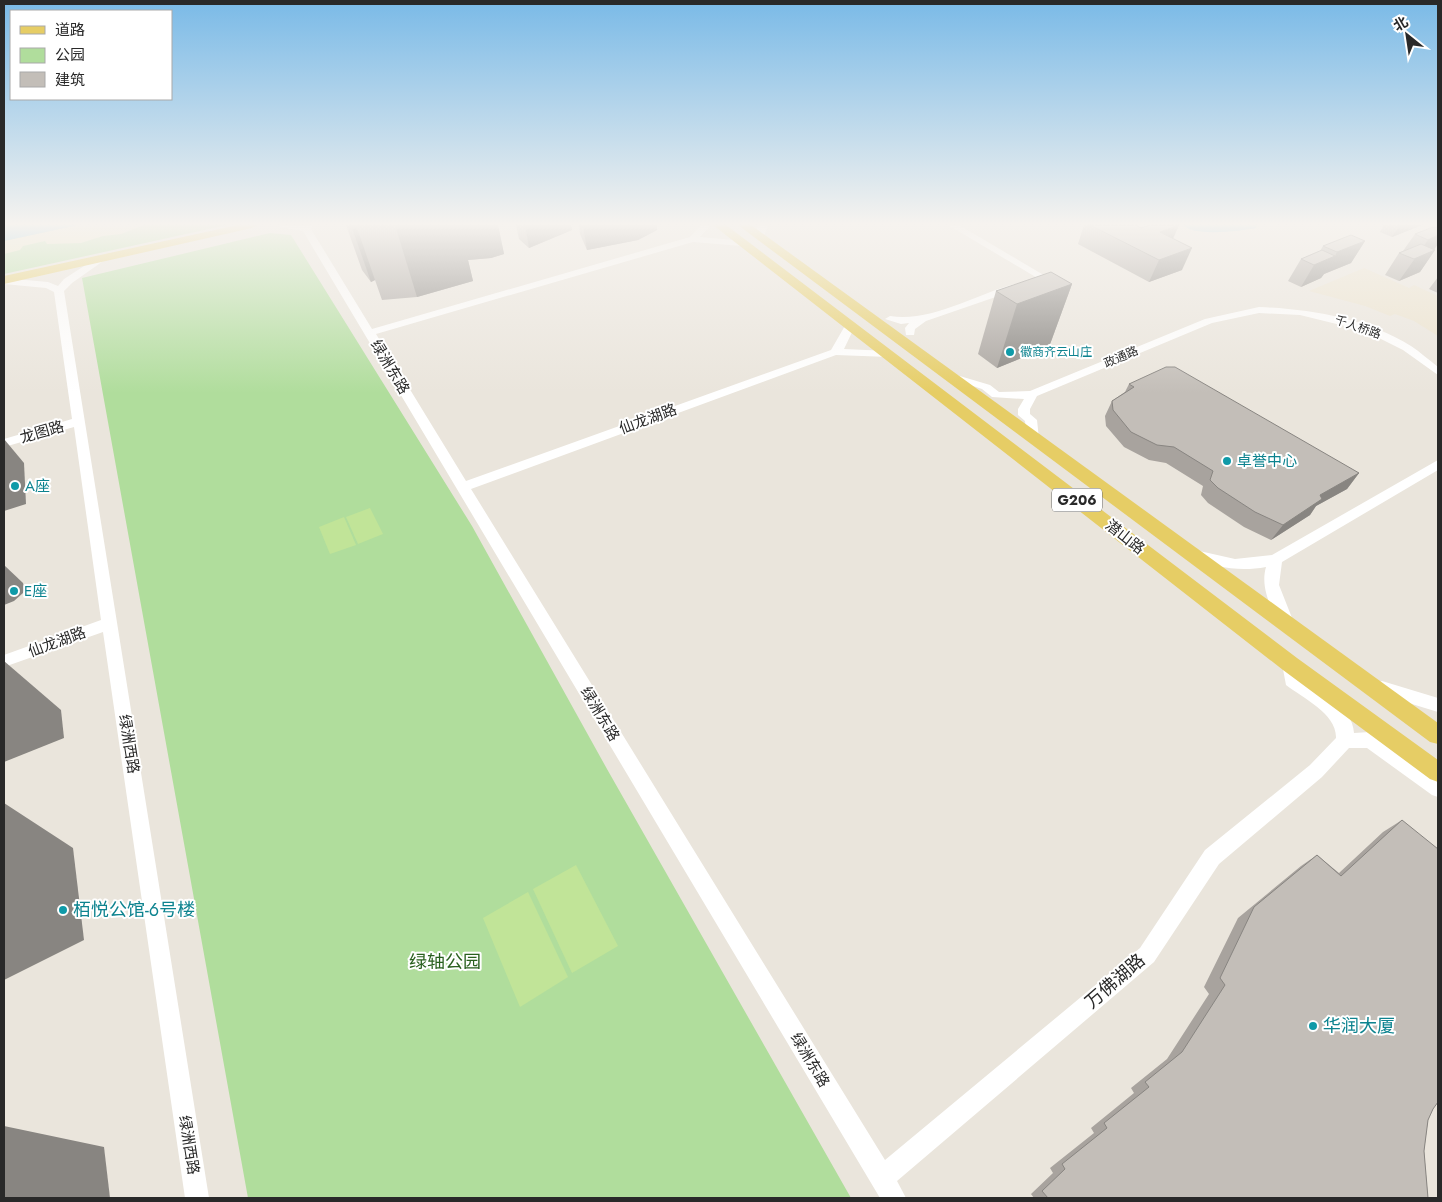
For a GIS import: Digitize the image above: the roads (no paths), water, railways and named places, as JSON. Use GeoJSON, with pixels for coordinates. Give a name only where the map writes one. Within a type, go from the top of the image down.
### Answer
{"type":"FeatureCollection","features":[{"type":"Feature","properties":{"kind":"main road","name":"潜山路"},"geometry":{"type":"LineString","coordinates":[[792,281],[1290,664],[1438,772]]}},
{"type":"Feature","properties":{"kind":"main road","name":"潜山路"},"geometry":{"type":"LineString","coordinates":[[827,281],[1033,439],[1438,735]]}},
{"type":"Feature","properties":{"kind":"street"},"geometry":{"type":"LineString","coordinates":[[14,281],[42,284],[59,291],[69,281]]}},
{"type":"Feature","properties":{"kind":"street","name":"绿洲东路"},"geometry":{"type":"LineString","coordinates":[[339,281],[894,1198]]}},
{"type":"Feature","properties":{"kind":"street"},"geometry":{"type":"LineString","coordinates":[[369,333],[548,281]]}},
{"type":"Feature","properties":{"kind":"street"},"geometry":{"type":"LineString","coordinates":[[890,319],[902,321],[922,319],[1033,281]]}},
{"type":"Feature","properties":{"kind":"street","name":"绿洲西路"},"geometry":{"type":"LineString","coordinates":[[59,291],[198,1198]]}},
{"type":"Feature","properties":{"kind":"street","name":"千人桥路"},"geometry":{"type":"LineString","coordinates":[[1209,321],[1259,310],[1300,312],[1324,316],[1369,329],[1388,338],[1407,348],[1438,372]]}},
{"type":"Feature","properties":{"kind":"street"},"geometry":{"type":"LineString","coordinates":[[910,333],[910,328],[922,319]]}},
{"type":"Feature","properties":{"kind":"street","name":"政通路"},"geometry":{"type":"LineString","coordinates":[[1033,394],[1209,321]]}},
{"type":"Feature","properties":{"kind":"street"},"geometry":{"type":"LineString","coordinates":[[835,352],[842,344],[850,326]]}},
{"type":"Feature","properties":{"kind":"street"},"geometry":{"type":"LineString","coordinates":[[835,352],[888,354]]}},
{"type":"Feature","properties":{"kind":"street","name":"仙龙湖路"},"geometry":{"type":"LineString","coordinates":[[462,487],[835,352]]}},
{"type":"Feature","properties":{"kind":"street"},"geometry":{"type":"LineString","coordinates":[[949,376],[986,387],[996,394],[1019,396],[1033,394]]}},
{"type":"Feature","properties":{"kind":"street"},"geometry":{"type":"LineString","coordinates":[[1033,394],[1024,409],[1024,415],[1031,420],[1033,439]]}},
{"type":"Feature","properties":{"kind":"street","name":"龙图路"},"geometry":{"type":"LineString","coordinates":[[4,443],[80,421]]}},
{"type":"Feature","properties":{"kind":"street"},"geometry":{"type":"LineString","coordinates":[[1190,553],[1227,566],[1250,566],[1276,559],[1438,464]]}},
{"type":"Feature","properties":{"kind":"street"},"geometry":{"type":"LineString","coordinates":[[1276,559],[1269,576],[1274,595],[1286,623]]}},
{"type":"Feature","properties":{"kind":"street","name":"仙龙湖路"},"geometry":{"type":"LineString","coordinates":[[4,661],[111,622]]}},
{"type":"Feature","properties":{"kind":"street"},"geometry":{"type":"LineString","coordinates":[[1290,664],[1292,680],[1335,713],[1345,727],[1345,741],[1370,740],[1438,789]]}},
{"type":"Feature","properties":{"kind":"street"},"geometry":{"type":"LineString","coordinates":[[1362,679],[1392,693],[1438,705]]}},
{"type":"Feature","properties":{"kind":"street","name":"万佛湖路"},"geometry":{"type":"LineString","coordinates":[[882,1178],[1147,955],[1212,858],[1316,771],[1345,741]]}},
{"type":"Feature","properties":{"kind":"place","name":"徽商齐云山庄"},"geometry":{"type":"Point","coordinates":[1010,352]}},
{"type":"Feature","properties":{"kind":"place","name":"卓誉中心"},"geometry":{"type":"Point","coordinates":[1227,461]}},
{"type":"Feature","properties":{"kind":"place","name":"A座"},"geometry":{"type":"Point","coordinates":[15,486]}},
{"type":"Feature","properties":{"kind":"place","name":"E座"},"geometry":{"type":"Point","coordinates":[14,591]}},
{"type":"Feature","properties":{"kind":"place","name":"栢悦公馆-6号楼"},"geometry":{"type":"Point","coordinates":[63,910]}},
{"type":"Feature","properties":{"kind":"place","name":"华润大厦"},"geometry":{"type":"Point","coordinates":[1313,1026]}},
{"type":"Feature","properties":{"kind":"park label","name":"绿轴公园"},"geometry":{"type":"Point","coordinates":[445,962]}}]}
